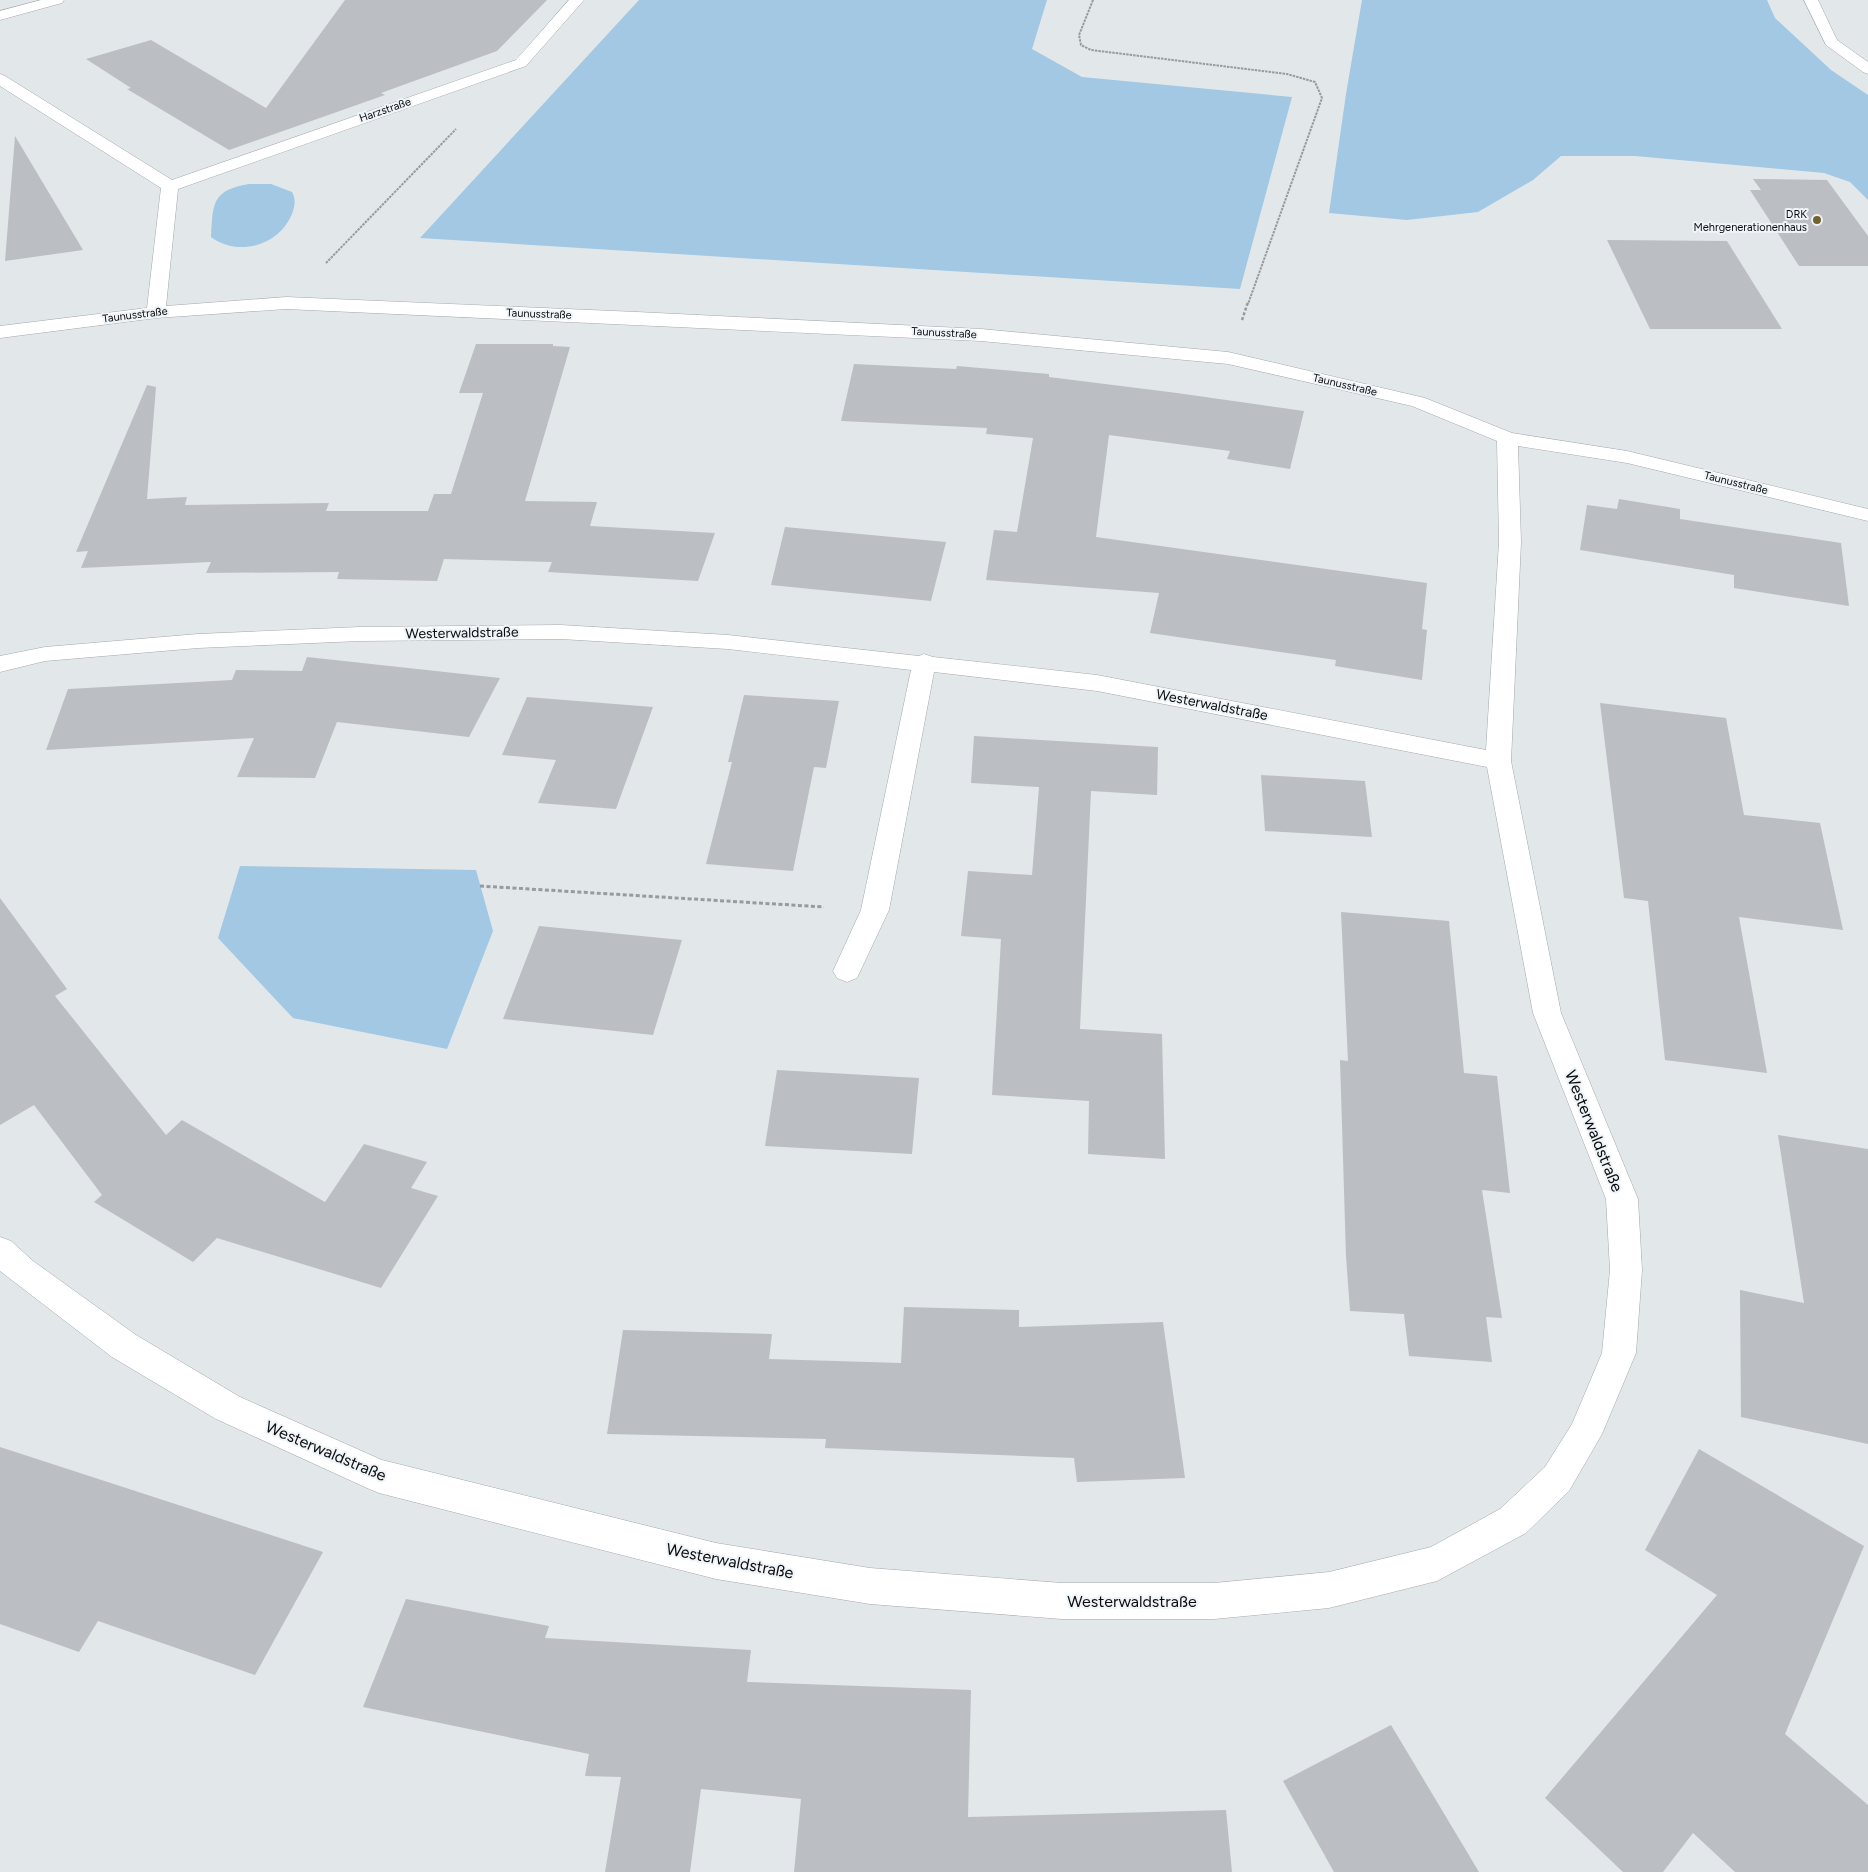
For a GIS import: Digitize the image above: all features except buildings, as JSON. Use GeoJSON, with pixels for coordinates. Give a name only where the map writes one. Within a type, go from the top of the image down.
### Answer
{"type":"FeatureCollection","features":[{"type":"Feature","properties":{"kind":"street"},"geometry":{"type":"LineString","coordinates":[[0,16],[57,0]]}},
{"type":"Feature","properties":{"kind":"street","name":"Harzstraße"},"geometry":{"type":"LineString","coordinates":[[170,186],[521,63],[577,0]]}},
{"type":"Feature","properties":{"kind":"street"},"geometry":{"type":"LineString","coordinates":[[1811,0],[1831,42],[1868,69]]}},
{"type":"Feature","properties":{"kind":"street"},"geometry":{"type":"LineString","coordinates":[[0,79],[170,186],[156,312]]}},
{"type":"Feature","properties":{"kind":"street","name":"Taunusstraße"},"geometry":{"type":"LineString","coordinates":[[0,332],[156,312],[286,304],[637,318],[981,335],[1228,358],[1418,402],[1507,438],[1627,457],[1868,515]]}},
{"type":"Feature","properties":{"kind":"street","name":"Westerwaldstraße"},"geometry":{"type":"LineString","coordinates":[[0,1251],[22,1271],[124,1346],[220,1404],[379,1476],[716,1561],[870,1586],[1062,1602],[1214,1602],[1320,1591],[1437,1563],[1513,1521],[1557,1479],[1585,1434],[1619,1353],[1626,1270],[1622,1199],[1546,1013],[1498,761],[1510,542],[1507,438]]}},
{"type":"Feature","properties":{"kind":"street","name":"Westerwaldstraße"},"geometry":{"type":"LineString","coordinates":[[0,664],[45,654],[198,641],[360,634],[561,632],[728,642],[924,662],[1097,683],[1498,761]]}},
{"type":"Feature","properties":{"kind":"street"},"geometry":{"type":"LineString","coordinates":[[847,971],[875,910],[924,662]]}},
{"type":"Feature","properties":{"kind":"path"},"geometry":{"type":"LineString","coordinates":[[1093,0],[1079,35],[1081,45],[1091,50],[1288,74],[1315,82],[1322,98],[1228,358]]}},
{"type":"Feature","properties":{"kind":"path"},"geometry":{"type":"LineString","coordinates":[[286,304],[459,126]]}},
{"type":"Feature","properties":{"kind":"path"},"geometry":{"type":"LineString","coordinates":[[480,886],[875,910]]}},
{"type":"Feature","properties":{"kind":"shaded area"},"geometry":{"type":"Polygon","coordinates":[[[639,0],[1047,0],[1032,49],[1082,77],[1292,97],[1240,289],[420,238],[639,0]]]}},
{"type":"Feature","properties":{"kind":"shaded area"},"geometry":{"type":"Polygon","coordinates":[[[1362,0],[1767,0],[1775,18],[1831,70],[1868,95],[1868,200],[1850,182],[1824,173],[1635,156],[1561,156],[1533,180],[1478,212],[1407,220],[1329,213],[1362,0]]]}},
{"type":"Feature","properties":{"kind":"shaded area"},"geometry":{"type":"Polygon","coordinates":[[[249,184],[271,184],[292,192],[294,205],[286,225],[268,241],[245,247],[222,243],[211,237],[212,216],[221,195],[227,190],[249,184]]]}},
{"type":"Feature","properties":{"kind":"shaded area"},"geometry":{"type":"Polygon","coordinates":[[[240,866],[476,870],[493,931],[447,1049],[293,1018],[218,938],[240,866]]]}},
{"type":"Feature","properties":{"kind":"place","name":"DRK Mehrgenerationenhaus"},"geometry":{"type":"Point","coordinates":[1817,220]}}]}
